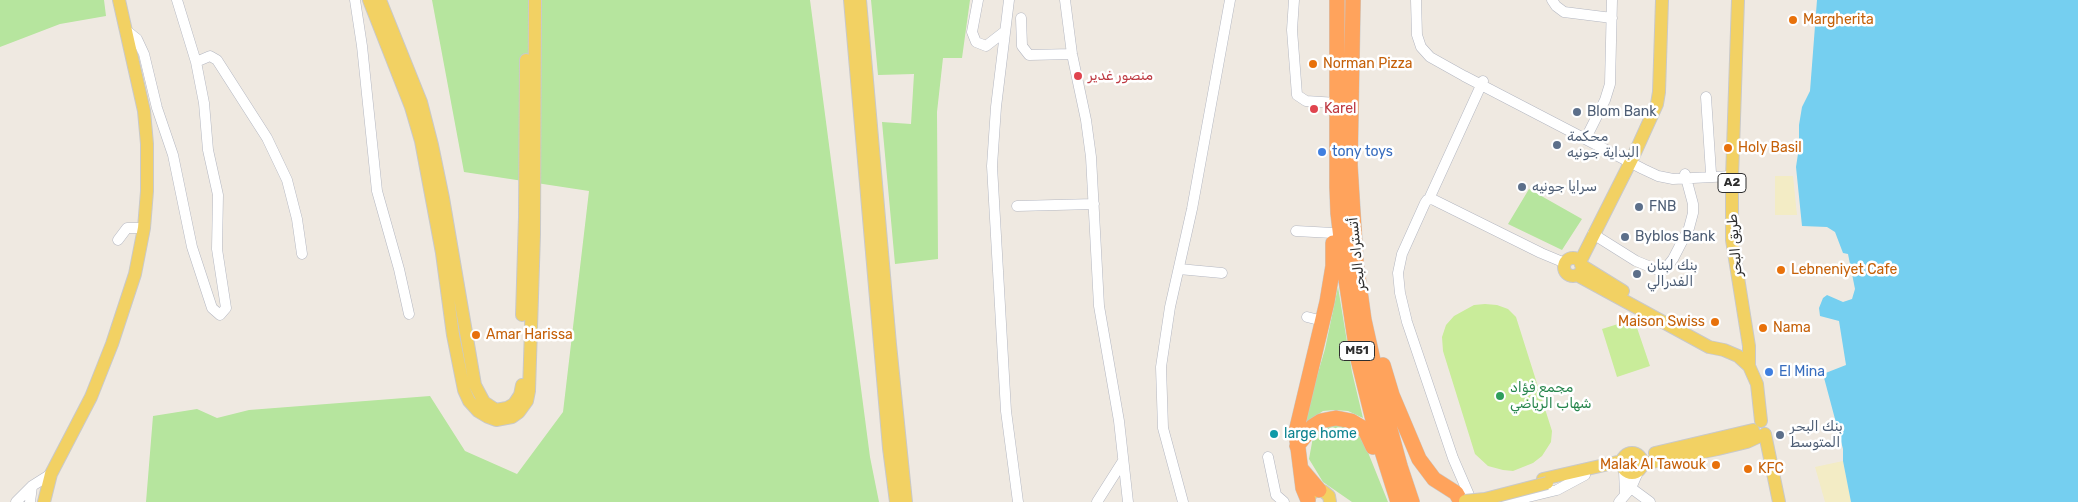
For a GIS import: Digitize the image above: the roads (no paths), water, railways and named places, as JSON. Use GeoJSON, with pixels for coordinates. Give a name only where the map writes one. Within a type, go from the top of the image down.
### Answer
{"type":"FeatureCollection","features":[{"type":"Feature","properties":{"kind":"highway","name":"أتستراد البحر"},"geometry":{"type":"LineString","coordinates":[[1337,0],[1338,212],[1350,313],[1358,358],[1376,432],[1398,502]]}},
{"type":"Feature","properties":{"kind":"highway","name":"أتستراد البحر"},"geometry":{"type":"LineString","coordinates":[[1353,0],[1352,207],[1356,262],[1364,320],[1381,396],[1412,502]]}},
{"type":"Feature","properties":{"kind":"highway"},"geometry":{"type":"LineString","coordinates":[[1311,497],[1302,470],[1297,446],[1297,420],[1323,321],[1333,266],[1333,222],[1338,212]]}},
{"type":"Feature","properties":{"kind":"highway"},"geometry":{"type":"LineString","coordinates":[[1364,320],[1374,335],[1392,395],[1424,468],[1440,484],[1468,502]]}},
{"type":"Feature","properties":{"kind":"highway"},"geometry":{"type":"LineString","coordinates":[[1297,446],[1306,433],[1321,421],[1336,418],[1352,421],[1366,432],[1385,482],[1392,486]]}},
{"type":"Feature","properties":{"kind":"main road"},"geometry":{"type":"LineString","coordinates":[[44,502],[51,474],[91,397],[112,344],[135,274],[144,228],[147,191],[146,128],[137,74],[119,0]]}},
{"type":"Feature","properties":{"kind":"main road"},"geometry":{"type":"LineString","coordinates":[[369,0],[411,107],[421,141],[464,390],[469,401],[478,411],[488,418],[496,420],[512,417],[519,412],[527,401],[529,391],[534,234],[535,0]]}},
{"type":"Feature","properties":{"kind":"main road"},"geometry":{"type":"LineString","coordinates":[[380,0],[421,102],[430,136],[444,198],[475,385],[484,402],[496,410],[507,408],[514,404],[520,395],[522,387],[527,0]]}},
{"type":"Feature","properties":{"kind":"main road"},"geometry":{"type":"LineString","coordinates":[[850,0],[889,448],[896,502]]}},
{"type":"Feature","properties":{"kind":"main road"},"geometry":{"type":"LineString","coordinates":[[860,0],[890,344],[906,502]]}},
{"type":"Feature","properties":{"kind":"main road"},"geometry":{"type":"LineString","coordinates":[[1573,265],[1593,234],[1629,159],[1652,102],[1653,0]]}},
{"type":"Feature","properties":{"kind":"main road"},"geometry":{"type":"LineString","coordinates":[[1573,265],[1654,115],[1659,92],[1662,0]]}},
{"type":"Feature","properties":{"kind":"main road","name":"طريق البحر"},"geometry":{"type":"LineString","coordinates":[[1738,0],[1732,173],[1732,240],[1750,368],[1757,384],[1758,431],[1768,453],[1779,502]]}},
{"type":"Feature","properties":{"kind":"main road"},"geometry":{"type":"LineString","coordinates":[[1573,265],[1610,283],[1714,341],[1724,350],[1738,356],[1750,368]]}},
{"type":"Feature","properties":{"kind":"main road"},"geometry":{"type":"LineString","coordinates":[[1622,465],[1629,473],[1640,464],[1718,440],[1758,431]]}},
{"type":"Feature","properties":{"kind":"main road"},"geometry":{"type":"LineString","coordinates":[[1622,465],[1625,455],[1631,452],[1640,464]]}},
{"type":"Feature","properties":{"kind":"main road"},"geometry":{"type":"LineString","coordinates":[[1545,481],[1585,475],[1622,465]]}},
{"type":"Feature","properties":{"kind":"main road"},"geometry":{"type":"LineString","coordinates":[[1468,502],[1483,494],[1622,465]]}},
{"type":"Feature","properties":{"kind":"main road"},"geometry":{"type":"LineString","coordinates":[[1311,497],[1326,493],[1330,502]]}},
{"type":"Feature","properties":{"kind":"street"},"geometry":{"type":"LineString","coordinates":[[127,31],[137,39],[144,54],[159,115],[173,155],[192,247],[212,308],[220,315],[226,308],[217,249],[218,195],[208,150],[204,103],[196,62],[177,0]]}},
{"type":"Feature","properties":{"kind":"street"},"geometry":{"type":"LineString","coordinates":[[355,0],[362,46],[377,191],[399,269],[409,314]]}},
{"type":"Feature","properties":{"kind":"street"},"geometry":{"type":"LineString","coordinates":[[978,0],[972,32],[976,42],[986,46],[1004,32]]}},
{"type":"Feature","properties":{"kind":"street"},"geometry":{"type":"LineString","coordinates":[[1009,0],[996,108],[992,166],[1006,411],[1018,502]]}},
{"type":"Feature","properties":{"kind":"street"},"geometry":{"type":"LineString","coordinates":[[1065,0],[1072,54],[1086,120],[1091,157],[1099,306],[1118,421],[1128,502]]}},
{"type":"Feature","properties":{"kind":"street"},"geometry":{"type":"LineString","coordinates":[[1183,502],[1163,428],[1160,367],[1196,190],[1230,0]]}},
{"type":"Feature","properties":{"kind":"street"},"geometry":{"type":"LineString","coordinates":[[1294,0],[1292,30],[1298,95],[1306,101],[1336,103]]}},
{"type":"Feature","properties":{"kind":"street"},"geometry":{"type":"LineString","coordinates":[[1416,0],[1417,35],[1423,45],[1482,83],[1587,136],[1658,176],[1673,179],[1685,176],[1732,173]]}},
{"type":"Feature","properties":{"kind":"street"},"geometry":{"type":"LineString","coordinates":[[1422,0],[1423,45]]}},
{"type":"Feature","properties":{"kind":"street"},"geometry":{"type":"LineString","coordinates":[[1552,0],[1564,12],[1612,18]]}},
{"type":"Feature","properties":{"kind":"street"},"geometry":{"type":"LineString","coordinates":[[1587,136],[1605,100],[1610,84],[1612,0]]}},
{"type":"Feature","properties":{"kind":"street"},"geometry":{"type":"LineString","coordinates":[[1021,18],[1022,46],[1029,55],[1072,54]]}},
{"type":"Feature","properties":{"kind":"street"},"geometry":{"type":"LineString","coordinates":[[196,62],[210,56],[217,60],[267,138],[287,180],[302,254]]}},
{"type":"Feature","properties":{"kind":"street"},"geometry":{"type":"LineString","coordinates":[[1468,502],[1407,322],[1400,293],[1398,273],[1402,254],[1424,204],[1429,199],[1482,83]]}},
{"type":"Feature","properties":{"kind":"street"},"geometry":{"type":"LineString","coordinates":[[1706,97],[1706,175]]}},
{"type":"Feature","properties":{"kind":"street"},"geometry":{"type":"LineString","coordinates":[[1593,234],[1636,261],[1658,270],[1665,269],[1673,259],[1685,236],[1693,213],[1693,204],[1685,176]]}},
{"type":"Feature","properties":{"kind":"street"},"geometry":{"type":"LineString","coordinates":[[1429,199],[1483,223],[1541,253],[1573,265]]}},
{"type":"Feature","properties":{"kind":"street"},"geometry":{"type":"LineString","coordinates":[[1017,206],[1094,204]]}},
{"type":"Feature","properties":{"kind":"street"},"geometry":{"type":"LineString","coordinates":[[118,240],[127,228],[144,228]]}},
{"type":"Feature","properties":{"kind":"street"},"geometry":{"type":"LineString","coordinates":[[1296,230],[1333,233]]}},
{"type":"Feature","properties":{"kind":"street"},"geometry":{"type":"LineString","coordinates":[[1179,270],[1222,273]]}},
{"type":"Feature","properties":{"kind":"street"},"geometry":{"type":"LineString","coordinates":[[1306,317],[1323,321]]}},
{"type":"Feature","properties":{"kind":"street"},"geometry":{"type":"LineString","coordinates":[[1268,457],[1276,495],[1284,502]]}},
{"type":"Feature","properties":{"kind":"street"},"geometry":{"type":"LineString","coordinates":[[1097,502],[1123,461]]}},
{"type":"Feature","properties":{"kind":"street"},"geometry":{"type":"LineString","coordinates":[[1625,494],[1640,464]]}},
{"type":"Feature","properties":{"kind":"street"},"geometry":{"type":"LineString","coordinates":[[1622,465],[1625,494]]}},
{"type":"Feature","properties":{"kind":"street"},"geometry":{"type":"LineString","coordinates":[[16,502],[32,486],[51,474]]}},
{"type":"Feature","properties":{"kind":"street"},"geometry":{"type":"LineString","coordinates":[[1507,502],[1557,490],[1585,475]]}},
{"type":"Feature","properties":{"kind":"street"},"geometry":{"type":"LineString","coordinates":[[30,502],[32,486]]}},
{"type":"Feature","properties":{"kind":"street"},"geometry":{"type":"LineString","coordinates":[[1625,494],[1650,502]]}},
{"type":"Feature","properties":{"kind":"water"},"geometry":{"type":"Polygon","coordinates":[[[1817,0],[2078,0],[2078,502],[1851,502],[1843,461],[1843,449],[1823,374],[1846,365],[1839,321],[1820,316],[1819,308],[1823,298],[1827,295],[1843,302],[1852,299],[1855,289],[1848,254],[1843,253],[1835,232],[1827,227],[1802,226],[1796,167],[1802,107],[1810,91],[1817,0]]]}},
{"type":"Feature","properties":{"kind":"place","name":"Margherita"},"geometry":{"type":"Point","coordinates":[1793,20]}},
{"type":"Feature","properties":{"kind":"place","name":"Norman Pizza"},"geometry":{"type":"Point","coordinates":[1313,64]}},
{"type":"Feature","properties":{"kind":"place","name":"منصور غدير"},"geometry":{"type":"Point","coordinates":[1078,76]}},
{"type":"Feature","properties":{"kind":"place","name":"Karel"},"geometry":{"type":"Point","coordinates":[1314,109]}},
{"type":"Feature","properties":{"kind":"place","name":"Blom Bank"},"geometry":{"type":"Point","coordinates":[1577,112]}},
{"type":"Feature","properties":{"kind":"place","name":"محكمة البداية جونيه"},"geometry":{"type":"Point","coordinates":[1557,145]}},
{"type":"Feature","properties":{"kind":"place","name":"Holy Basil"},"geometry":{"type":"Point","coordinates":[1728,148]}},
{"type":"Feature","properties":{"kind":"place","name":"tony toys"},"geometry":{"type":"Point","coordinates":[1322,152]}},
{"type":"Feature","properties":{"kind":"place","name":"سرايا جونيه"},"geometry":{"type":"Point","coordinates":[1522,187]}},
{"type":"Feature","properties":{"kind":"place","name":"FNB"},"geometry":{"type":"Point","coordinates":[1639,207]}},
{"type":"Feature","properties":{"kind":"place","name":"Byblos Bank"},"geometry":{"type":"Point","coordinates":[1625,237]}},
{"type":"Feature","properties":{"kind":"place","name":"Lebneniyet Cafe"},"geometry":{"type":"Point","coordinates":[1781,270]}},
{"type":"Feature","properties":{"kind":"place","name":"بنك لبنان الفدرالي"},"geometry":{"type":"Point","coordinates":[1637,274]}},
{"type":"Feature","properties":{"kind":"place","name":"Maison Swiss"},"geometry":{"type":"Point","coordinates":[1715,322]}},
{"type":"Feature","properties":{"kind":"place","name":"Nama"},"geometry":{"type":"Point","coordinates":[1763,328]}},
{"type":"Feature","properties":{"kind":"place","name":"Amar Harissa"},"geometry":{"type":"Point","coordinates":[476,335]}},
{"type":"Feature","properties":{"kind":"place","name":"El Mina"},"geometry":{"type":"Point","coordinates":[1769,372]}},
{"type":"Feature","properties":{"kind":"place","name":"مجمع فؤاد شهاب الرياضي"},"geometry":{"type":"Point","coordinates":[1500,396]}},
{"type":"Feature","properties":{"kind":"place","name":"large home"},"geometry":{"type":"Point","coordinates":[1274,434]}},
{"type":"Feature","properties":{"kind":"place","name":"بنك البحر المتوسط"},"geometry":{"type":"Point","coordinates":[1780,435]}},
{"type":"Feature","properties":{"kind":"place","name":"Malak Al Tawouk"},"geometry":{"type":"Point","coordinates":[1716,465]}},
{"type":"Feature","properties":{"kind":"place","name":"KFC"},"geometry":{"type":"Point","coordinates":[1748,469]}}]}
